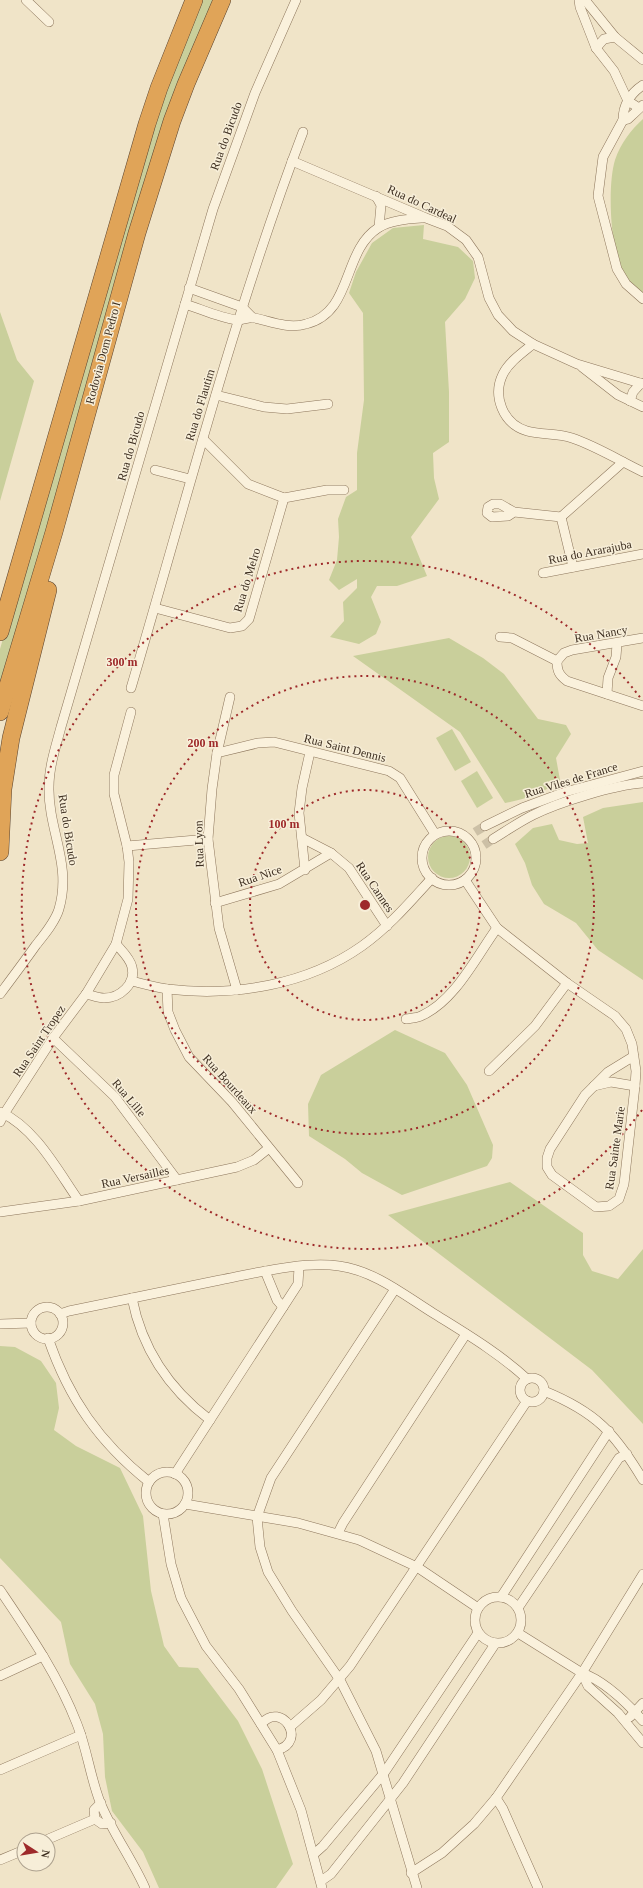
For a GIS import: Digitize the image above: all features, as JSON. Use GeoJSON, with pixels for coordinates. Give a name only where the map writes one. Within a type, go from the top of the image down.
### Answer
{"type":"FeatureCollection","features":[{"type":"Feature","properties":{"kind":"highway","name":"Rodovia Dom Pedro I"},"geometry":{"type":"LineString","coordinates":[[0,632],[147,124],[159,88],[194,0]]}},
{"type":"Feature","properties":{"kind":"highway","name":"Rodovia Dom Pedro I"},"geometry":{"type":"LineString","coordinates":[[0,712],[54,532],[134,240],[172,121],[191,71],[222,0]]}},
{"type":"Feature","properties":{"kind":"highway"},"geometry":{"type":"LineString","coordinates":[[0,852],[4,789],[11,738],[73,495],[91,396]]}},
{"type":"Feature","properties":{"kind":"highway"},"geometry":{"type":"LineString","coordinates":[[0,600],[50,459]]}},
{"type":"Feature","properties":{"kind":"street"},"geometry":{"type":"LineString","coordinates":[[26,0],[49,22]]}},
{"type":"Feature","properties":{"kind":"street","name":"Rua do Bicudo"},"geometry":{"type":"LineString","coordinates":[[0,994],[48,929],[59,910],[63,887],[63,864],[51,813],[49,787],[53,757],[213,209],[258,85],[296,0]]}},
{"type":"Feature","properties":{"kind":"street"},"geometry":{"type":"LineString","coordinates":[[580,0],[585,20],[596,48],[614,71],[628,101],[641,106],[628,119],[623,120]]}},
{"type":"Feature","properties":{"kind":"street"},"geometry":{"type":"LineString","coordinates":[[584,0],[615,37],[643,60]]}},
{"type":"Feature","properties":{"kind":"street"},"geometry":{"type":"LineString","coordinates":[[596,48],[604,39],[615,37]]}},
{"type":"Feature","properties":{"kind":"street"},"geometry":{"type":"LineString","coordinates":[[643,85],[628,101],[623,114],[623,120],[603,157],[598,196],[616,268],[626,284],[643,298]]}},
{"type":"Feature","properties":{"kind":"street","name":"Rua do Flautim"},"geometry":{"type":"LineString","coordinates":[[131,688],[155,608],[190,479],[242,307],[267,227],[303,132]]}},
{"type":"Feature","properties":{"kind":"street","name":"Rua do Cardeal"},"geometry":{"type":"LineString","coordinates":[[292,161],[447,226],[466,240],[478,257],[489,298],[498,315],[513,331],[533,344],[577,364]]}},
{"type":"Feature","properties":{"kind":"street"},"geometry":{"type":"LineString","coordinates":[[376,196],[381,205],[379,227]]}},
{"type":"Feature","properties":{"kind":"street"},"geometry":{"type":"LineString","coordinates":[[185,304],[238,320],[253,318],[294,326],[307,324],[321,318],[334,307],[343,290],[359,250],[379,227],[408,219],[426,218]]}},
{"type":"Feature","properties":{"kind":"street"},"geometry":{"type":"LineString","coordinates":[[189,288],[242,307],[253,318]]}},
{"type":"Feature","properties":{"kind":"street"},"geometry":{"type":"LineString","coordinates":[[533,344],[511,363],[503,374],[498,387],[499,401],[504,413],[513,424],[526,431],[571,437],[643,472]]}},
{"type":"Feature","properties":{"kind":"street"},"geometry":{"type":"LineString","coordinates":[[577,364],[642,384]]}},
{"type":"Feature","properties":{"kind":"street"},"geometry":{"type":"LineString","coordinates":[[577,364],[618,395],[643,407]]}},
{"type":"Feature","properties":{"kind":"street"},"geometry":{"type":"LineString","coordinates":[[630,401],[633,392],[642,384]]}},
{"type":"Feature","properties":{"kind":"street"},"geometry":{"type":"LineString","coordinates":[[216,395],[264,407],[287,409],[328,404]]}},
{"type":"Feature","properties":{"kind":"street"},"geometry":{"type":"LineString","coordinates":[[203,439],[248,484],[284,498],[327,490],[344,490]]}},
{"type":"Feature","properties":{"kind":"street"},"geometry":{"type":"LineString","coordinates":[[514,512],[561,518],[623,462]]}},
{"type":"Feature","properties":{"kind":"street"},"geometry":{"type":"LineString","coordinates":[[155,470],[190,479]]}},
{"type":"Feature","properties":{"kind":"street","name":"Rua do Melro"},"geometry":{"type":"LineString","coordinates":[[155,608],[230,628],[242,626],[249,619],[284,498]]}},
{"type":"Feature","properties":{"kind":"street"},"geometry":{"type":"LineString","coordinates":[[561,518],[573,567]]}},
{"type":"Feature","properties":{"kind":"street","name":"Rua do Ararajuba"},"geometry":{"type":"LineString","coordinates":[[542,573],[643,554]]}},
{"type":"Feature","properties":{"kind":"street"},"geometry":{"type":"LineString","coordinates":[[500,637],[512,638],[557,661],[556,670],[567,681],[643,706]]}},
{"type":"Feature","properties":{"kind":"street","name":"Rua Nancy"},"geometry":{"type":"LineString","coordinates":[[557,661],[564,653],[572,650],[617,644],[643,638]]}},
{"type":"Feature","properties":{"kind":"street"},"geometry":{"type":"LineString","coordinates":[[607,694],[608,678],[616,657],[617,644]]}},
{"type":"Feature","properties":{"kind":"street","name":"Rua Lyon"},"geometry":{"type":"LineString","coordinates":[[230,697],[217,753],[212,789],[208,839],[219,928],[237,990]]}},
{"type":"Feature","properties":{"kind":"street","name":"Rua Saint Tropez"},"geometry":{"type":"LineString","coordinates":[[1,1116],[53,1038],[86,994],[116,944],[128,899],[129,862],[127,846],[114,794],[114,775],[131,712]]}},
{"type":"Feature","properties":{"kind":"street","name":"Rua Saint Dennis"},"geometry":{"type":"LineString","coordinates":[[217,753],[258,743],[274,742],[389,771],[400,778],[435,834]]}},
{"type":"Feature","properties":{"kind":"street"},"geometry":{"type":"LineString","coordinates":[[305,870],[299,813],[302,788],[310,752]]}},
{"type":"Feature","properties":{"kind":"street","name":"Rua Viles de France"},"geometry":{"type":"LineString","coordinates":[[485,826],[522,808],[565,792],[643,771]]}},
{"type":"Feature","properties":{"kind":"street","name":"Rua Viles de France"},"geometry":{"type":"LineString","coordinates":[[493,839],[534,815],[572,800],[629,784],[643,783]]}},
{"type":"Feature","properties":{"kind":"street"},"geometry":{"type":"LineString","coordinates":[[448,830],[461,833],[466,836],[476,851],[475,867],[465,880],[457,884],[448,885],[439,883],[432,878],[424,868],[422,855],[426,843],[435,834],[448,830]]}},
{"type":"Feature","properties":{"kind":"street"},"geometry":{"type":"LineString","coordinates":[[466,836],[475,832]]}},
{"type":"Feature","properties":{"kind":"street","name":"Rua Cannes"},"geometry":{"type":"LineString","coordinates":[[302,838],[331,853],[349,868],[387,926]]}},
{"type":"Feature","properties":{"kind":"street"},"geometry":{"type":"LineString","coordinates":[[127,846],[208,839]]}},
{"type":"Feature","properties":{"kind":"street"},"geometry":{"type":"LineString","coordinates":[[476,851],[484,845]]}},
{"type":"Feature","properties":{"kind":"street","name":"Rua Nice"},"geometry":{"type":"LineString","coordinates":[[215,903],[279,884],[305,870],[331,853]]}},
{"type":"Feature","properties":{"kind":"street"},"geometry":{"type":"LineString","coordinates":[[132,982],[167,989],[202,992],[237,990],[286,982],[337,962],[362,946],[387,926],[432,878]]}},
{"type":"Feature","properties":{"kind":"street","name":"Rua Sainte Marie"},"geometry":{"type":"LineString","coordinates":[[465,880],[497,928],[566,983],[615,1016],[626,1029],[632,1044],[634,1056],[635,1086],[624,1184],[620,1199],[609,1206],[596,1207],[552,1175],[547,1167],[546,1158],[550,1149],[585,1094],[608,1072],[634,1056]]}},
{"type":"Feature","properties":{"kind":"street"},"geometry":{"type":"LineString","coordinates":[[406,1019],[421,1016],[436,1006],[454,990],[497,928]]}},
{"type":"Feature","properties":{"kind":"street"},"geometry":{"type":"LineString","coordinates":[[86,994],[104,998],[116,996],[126,990],[132,982],[132,968],[126,956],[116,944]]}},
{"type":"Feature","properties":{"kind":"street"},"geometry":{"type":"LineString","coordinates":[[489,1071],[535,1026],[566,983]]}},
{"type":"Feature","properties":{"kind":"street","name":"Rua Bourdeaux"},"geometry":{"type":"LineString","coordinates":[[167,989],[168,1012],[174,1030],[189,1057],[232,1102],[298,1184]]}},
{"type":"Feature","properties":{"kind":"street","name":"Rua Lille"},"geometry":{"type":"LineString","coordinates":[[53,1038],[115,1097],[177,1180]]}},
{"type":"Feature","properties":{"kind":"street"},"geometry":{"type":"LineString","coordinates":[[593,1086],[611,1082],[635,1086]]}},
{"type":"Feature","properties":{"kind":"street"},"geometry":{"type":"LineString","coordinates":[[1,1116],[30,1133],[79,1201]]}},
{"type":"Feature","properties":{"kind":"street","name":"Rua Versailles"},"geometry":{"type":"LineString","coordinates":[[0,1212],[79,1201],[237,1167],[254,1160],[269,1148]]}},
{"type":"Feature","properties":{"kind":"street"},"geometry":{"type":"LineString","coordinates":[[60,1314],[265,1271],[319,1265],[347,1267],[372,1275],[395,1289],[466,1334],[515,1368],[526,1379],[538,1379],[543,1384],[544,1391],[538,1400],[527,1400],[520,1392],[521,1384],[526,1379]]}},
{"type":"Feature","properties":{"kind":"street"},"geometry":{"type":"LineString","coordinates":[[175,1474],[298,1284],[299,1267]]}},
{"type":"Feature","properties":{"kind":"street"},"geometry":{"type":"LineString","coordinates":[[265,1271],[277,1300],[283,1307]]}},
{"type":"Feature","properties":{"kind":"street"},"geometry":{"type":"LineString","coordinates":[[395,1289],[271,1478],[256,1517],[260,1547],[268,1572],[292,1611],[340,1680],[376,1751],[417,1888]]}},
{"type":"Feature","properties":{"kind":"street"},"geometry":{"type":"LineString","coordinates":[[132,1298],[142,1336],[160,1370],[178,1392],[210,1420]]}},
{"type":"Feature","properties":{"kind":"street"},"geometry":{"type":"LineString","coordinates":[[50,1307],[60,1314],[63,1322],[61,1330],[55,1336],[48,1338],[36,1334],[32,1323],[33,1315],[42,1308],[50,1307]]}},
{"type":"Feature","properties":{"kind":"street"},"geometry":{"type":"LineString","coordinates":[[0,1324],[32,1323]]}},
{"type":"Feature","properties":{"kind":"street"},"geometry":{"type":"LineString","coordinates":[[338,1534],[343,1522],[466,1334]]}},
{"type":"Feature","properties":{"kind":"street"},"geometry":{"type":"LineString","coordinates":[[48,1338],[64,1379],[89,1422],[113,1450],[149,1482]]}},
{"type":"Feature","properties":{"kind":"street"},"geometry":{"type":"LineString","coordinates":[[544,1391],[576,1406],[609,1431],[627,1454],[643,1480]]}},
{"type":"Feature","properties":{"kind":"street"},"geometry":{"type":"LineString","coordinates":[[290,1727],[321,1700],[340,1680],[417,1567],[527,1400]]}},
{"type":"Feature","properties":{"kind":"street"},"geometry":{"type":"LineString","coordinates":[[501,1597],[609,1431]]}},
{"type":"Feature","properties":{"kind":"street"},"geometry":{"type":"LineString","coordinates":[[518,1608],[619,1458],[627,1454]]}},
{"type":"Feature","properties":{"kind":"street"},"geometry":{"type":"LineString","coordinates":[[160,1473],[175,1474],[183,1480],[187,1489],[185,1504],[173,1513],[163,1514],[154,1510],[148,1502],[146,1492],[149,1482],[160,1473]]}},
{"type":"Feature","properties":{"kind":"street"},"geometry":{"type":"LineString","coordinates":[[185,1504],[298,1523],[338,1534],[378,1548],[417,1567],[478,1608]]}},
{"type":"Feature","properties":{"kind":"street"},"geometry":{"type":"LineString","coordinates":[[163,1514],[171,1564],[189,1615],[206,1646],[239,1689],[277,1750],[301,1810],[321,1884]]}},
{"type":"Feature","properties":{"kind":"street"},"geometry":{"type":"LineString","coordinates":[[412,1873],[442,1853],[474,1824],[496,1798],[582,1673],[643,1574]]}},
{"type":"Feature","properties":{"kind":"street"},"geometry":{"type":"LineString","coordinates":[[1,1593],[43,1656],[62,1689],[81,1735],[101,1803],[145,1888]]}},
{"type":"Feature","properties":{"kind":"street"},"geometry":{"type":"LineString","coordinates":[[501,1597],[511,1600],[518,1608],[521,1618],[518,1633],[510,1640],[495,1644],[485,1640],[478,1633],[475,1623],[478,1608],[491,1598],[501,1597]]}},
{"type":"Feature","properties":{"kind":"street"},"geometry":{"type":"LineString","coordinates":[[314,1854],[323,1846],[384,1774],[478,1633]]}},
{"type":"Feature","properties":{"kind":"street"},"geometry":{"type":"LineString","coordinates":[[518,1633],[582,1673],[593,1677],[635,1712],[643,1721]]}},
{"type":"Feature","properties":{"kind":"street"},"geometry":{"type":"LineString","coordinates":[[321,1884],[331,1874],[390,1800],[495,1644]]}},
{"type":"Feature","properties":{"kind":"street"},"geometry":{"type":"LineString","coordinates":[[0,1676],[43,1656]]}},
{"type":"Feature","properties":{"kind":"street"},"geometry":{"type":"LineString","coordinates":[[582,1673],[588,1686],[625,1721],[643,1743]]}},
{"type":"Feature","properties":{"kind":"street"},"geometry":{"type":"LineString","coordinates":[[625,1721],[643,1703]]}},
{"type":"Feature","properties":{"kind":"street"},"geometry":{"type":"LineString","coordinates":[[261,1724],[271,1717],[278,1717],[286,1720],[290,1727],[291,1734],[289,1742],[284,1748],[277,1750]]}},
{"type":"Feature","properties":{"kind":"street"},"geometry":{"type":"LineString","coordinates":[[0,1770],[81,1735]]}},
{"type":"Feature","properties":{"kind":"street"},"geometry":{"type":"LineString","coordinates":[[496,1798],[503,1809],[538,1888]]}},
{"type":"Feature","properties":{"kind":"street"},"geometry":{"type":"LineString","coordinates":[[101,1803],[94,1810],[95,1819],[102,1824],[111,1823]]}},
{"type":"Feature","properties":{"kind":"street"},"geometry":{"type":"LineString","coordinates":[[56,1836],[95,1819]]}},
{"type":"Feature","properties":{"kind":"street"},"geometry":{"type":"LineString","coordinates":[[0,1860],[16,1853]]}},
{"type":"Feature","properties":{"kind":"green space"},"geometry":{"type":"Polygon","coordinates":[[[202,0],[215,0],[85,391],[50,521],[0,690],[0,649],[139,170],[183,43],[202,0]]]}},
{"type":"Feature","properties":{"kind":"green space"},"geometry":{"type":"Polygon","coordinates":[[[643,119],[643,295],[625,278],[620,267],[616,253],[611,220],[611,186],[615,160],[620,148],[626,138],[643,119]]]}},
{"type":"Feature","properties":{"kind":"green space"},"geometry":{"type":"Polygon","coordinates":[[[424,225],[423,239],[458,247],[473,261],[475,278],[465,299],[445,322],[449,392],[449,442],[433,453],[434,478],[439,499],[411,537],[427,576],[397,586],[377,586],[371,597],[381,622],[376,634],[359,644],[330,637],[344,621],[343,602],[357,588],[357,579],[339,590],[329,580],[337,560],[339,537],[338,519],[346,497],[357,490],[357,453],[364,400],[363,313],[349,293],[356,272],[372,243],[393,228],[424,225]]]}},
{"type":"Feature","properties":{"kind":"green space"},"geometry":{"type":"Polygon","coordinates":[[[0,312],[17,360],[34,381],[0,501],[0,312]]]}},
{"type":"Feature","properties":{"kind":"green space"},"geometry":{"type":"Polygon","coordinates":[[[449,638],[483,658],[504,674],[538,719],[566,725],[571,734],[556,758],[560,780],[554,785],[534,795],[505,803],[460,732],[353,656],[449,638]]]}},
{"type":"Feature","properties":{"kind":"green space"},"geometry":{"type":"Polygon","coordinates":[[[452,729],[471,762],[455,771],[436,738],[452,729]]]}},
{"type":"Feature","properties":{"kind":"green space"},"geometry":{"type":"Polygon","coordinates":[[[477,771],[493,798],[477,808],[461,781],[477,771]]]}},
{"type":"Feature","properties":{"kind":"green space"},"geometry":{"type":"Polygon","coordinates":[[[643,802],[643,980],[598,950],[576,923],[544,904],[532,885],[525,863],[515,844],[533,828],[552,824],[559,840],[577,844],[588,843],[583,817],[603,808],[643,802]]]}},
{"type":"Feature","properties":{"kind":"green space"},"geometry":{"type":"Polygon","coordinates":[[[449,836],[464,842],[470,857],[464,872],[449,878],[434,872],[428,857],[434,842],[449,836]]]}},
{"type":"Feature","properties":{"kind":"green space"},"geometry":{"type":"Polygon","coordinates":[[[395,1030],[445,1053],[467,1085],[493,1145],[492,1158],[487,1166],[402,1195],[362,1173],[345,1159],[309,1136],[308,1104],[321,1075],[395,1030]]]}},
{"type":"Feature","properties":{"kind":"green space"},"geometry":{"type":"Polygon","coordinates":[[[510,1182],[583,1233],[583,1255],[592,1271],[618,1279],[643,1249],[643,1424],[592,1370],[388,1215],[510,1182]]]}},
{"type":"Feature","properties":{"kind":"green space"},"geometry":{"type":"Polygon","coordinates":[[[0,1346],[15,1347],[41,1361],[56,1383],[59,1408],[54,1430],[76,1446],[120,1468],[143,1516],[151,1591],[164,1646],[179,1667],[198,1668],[238,1721],[262,1769],[293,1864],[276,1888],[159,1888],[143,1852],[112,1811],[105,1777],[103,1734],[95,1704],[70,1664],[61,1622],[0,1558],[0,1346]]]}},
{"type":"Feature","properties":{"kind":"tunnel"},"geometry":{"type":"LineString","coordinates":[[475,832],[485,826]]}},
{"type":"Feature","properties":{"kind":"tunnel"},"geometry":{"type":"LineString","coordinates":[[484,845],[493,839]]}}]}
